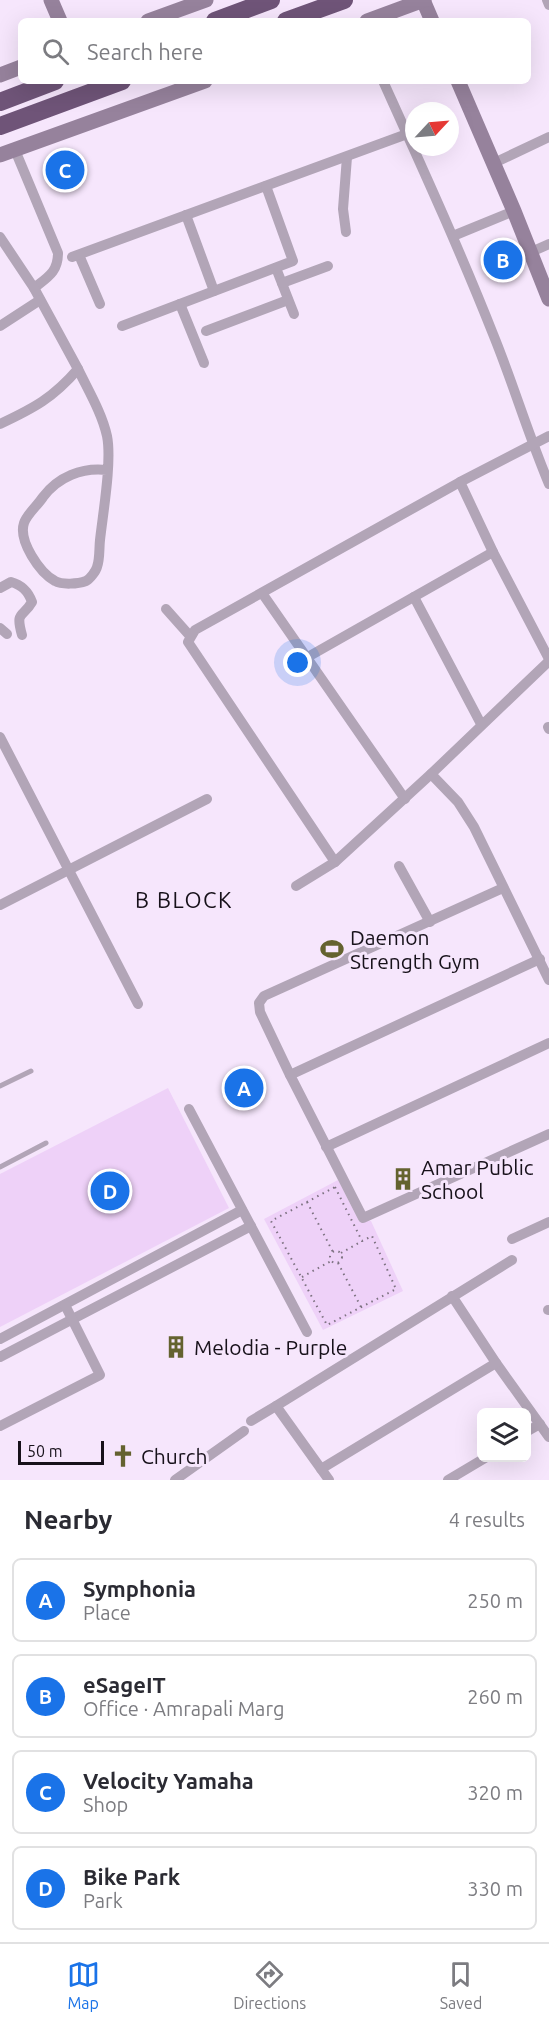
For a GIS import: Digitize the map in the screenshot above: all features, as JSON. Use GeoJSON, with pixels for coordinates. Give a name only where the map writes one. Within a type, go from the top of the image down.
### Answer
{"type":"FeatureCollection","features":[{"type":"Feature","properties":{"kind":"highway"},"geometry":{"type":"LineString","coordinates":[[223,18],[272,0]]}},
{"type":"Feature","properties":{"kind":"highway"},"geometry":{"type":"LineString","coordinates":[[294,18],[344,0]]}},
{"type":"Feature","properties":{"kind":"highway"},"geometry":{"type":"LineString","coordinates":[[0,102],[47,84]]}},
{"type":"Feature","properties":{"kind":"highway"},"geometry":{"type":"LineString","coordinates":[[0,126],[114,84]]}},
{"type":"Feature","properties":{"kind":"street"},"geometry":{"type":"LineString","coordinates":[[51,0],[59,18]]}},
{"type":"Feature","properties":{"kind":"street"},"geometry":{"type":"LineString","coordinates":[[156,18],[206,0]]}},
{"type":"Feature","properties":{"kind":"street"},"geometry":{"type":"LineString","coordinates":[[376,18],[424,0],[431,18]]}},
{"type":"Feature","properties":{"kind":"street"},"geometry":{"type":"LineString","coordinates":[[547,0],[549,5]]}},
{"type":"Feature","properties":{"kind":"street"},"geometry":{"type":"LineString","coordinates":[[0,75],[18,68]]}},
{"type":"Feature","properties":{"kind":"street"},"geometry":{"type":"LineString","coordinates":[[34,288],[50,276],[58,265],[58,253],[7,153],[197,84]]}},
{"type":"Feature","properties":{"kind":"street"},"geometry":{"type":"LineString","coordinates":[[384,84],[405,130]]}},
{"type":"Feature","properties":{"kind":"street"},"geometry":{"type":"LineString","coordinates":[[459,84],[549,299]]}},
{"type":"Feature","properties":{"kind":"street"},"geometry":{"type":"LineString","coordinates":[[100,304],[76,256],[405,135]]}},
{"type":"Feature","properties":{"kind":"street"},"geometry":{"type":"LineString","coordinates":[[494,163],[549,137]]}},
{"type":"Feature","properties":{"kind":"street"},"geometry":{"type":"LineString","coordinates":[[417,156],[453,236],[494,337],[532,444],[549,484]]}},
{"type":"Feature","properties":{"kind":"street"},"geometry":{"type":"LineString","coordinates":[[346,232],[343,209],[347,157]]}},
{"type":"Feature","properties":{"kind":"street"},"geometry":{"type":"LineString","coordinates":[[122,326],[293,261],[266,186]]}},
{"type":"Feature","properties":{"kind":"street"},"geometry":{"type":"LineString","coordinates":[[453,236],[514,211]]}},
{"type":"Feature","properties":{"kind":"street"},"geometry":{"type":"LineString","coordinates":[[186,215],[214,291]]}},
{"type":"Feature","properties":{"kind":"street"},"geometry":{"type":"LineString","coordinates":[[0,237],[34,288],[78,369],[106,432],[109,447],[97,569],[87,580],[72,583],[56,582],[38,566],[29,550],[24,535],[24,523],[46,493],[75,472],[106,470]]}},
{"type":"Feature","properties":{"kind":"street"},"geometry":{"type":"LineString","coordinates":[[531,252],[549,244]]}},
{"type":"Feature","properties":{"kind":"street"},"geometry":{"type":"LineString","coordinates":[[282,284],[328,266]]}},
{"type":"Feature","properties":{"kind":"street"},"geometry":{"type":"LineString","coordinates":[[276,268],[294,314]]}},
{"type":"Feature","properties":{"kind":"street"},"geometry":{"type":"LineString","coordinates":[[0,326],[40,300]]}},
{"type":"Feature","properties":{"kind":"street"},"geometry":{"type":"LineString","coordinates":[[206,331],[288,300]]}},
{"type":"Feature","properties":{"kind":"street"},"geometry":{"type":"LineString","coordinates":[[180,304],[204,363]]}},
{"type":"Feature","properties":{"kind":"street"},"geometry":{"type":"LineString","coordinates":[[0,424],[46,400],[60,389],[78,369]]}},
{"type":"Feature","properties":{"kind":"street"},"geometry":{"type":"LineString","coordinates":[[335,862],[188,642],[190,636],[195,630],[460,482],[549,436]]}},
{"type":"Feature","properties":{"kind":"street"},"geometry":{"type":"LineString","coordinates":[[296,886],[335,862],[405,799],[549,660],[460,482]]}},
{"type":"Feature","properties":{"kind":"street"},"geometry":{"type":"LineString","coordinates":[[306,658],[493,552]]}},
{"type":"Feature","properties":{"kind":"street"},"geometry":{"type":"LineString","coordinates":[[0,588],[12,582],[21,585],[30,596],[32,602],[22,612],[18,621],[22,635]]}},
{"type":"Feature","properties":{"kind":"street"},"geometry":{"type":"LineString","coordinates":[[262,593],[405,799]]}},
{"type":"Feature","properties":{"kind":"street"},"geometry":{"type":"LineString","coordinates":[[414,597],[481,724]]}},
{"type":"Feature","properties":{"kind":"street"},"geometry":{"type":"LineString","coordinates":[[166,609],[190,636]]}},
{"type":"Feature","properties":{"kind":"street"},"geometry":{"type":"LineString","coordinates":[[0,737],[138,1004]]}},
{"type":"Feature","properties":{"kind":"street"},"geometry":{"type":"LineString","coordinates":[[431,774],[458,802],[474,827],[549,980]]}},
{"type":"Feature","properties":{"kind":"street"},"geometry":{"type":"LineString","coordinates":[[0,905],[207,799]]}},
{"type":"Feature","properties":{"kind":"street"},"geometry":{"type":"LineString","coordinates":[[399,866],[430,922]]}},
{"type":"Feature","properties":{"kind":"street"},"geometry":{"type":"LineString","coordinates":[[503,888],[264,996],[259,1003],[260,1012],[363,1218],[549,1134]]}},
{"type":"Feature","properties":{"kind":"street"},"geometry":{"type":"LineString","coordinates":[[290,1076],[540,959]]}},
{"type":"Feature","properties":{"kind":"street"},"geometry":{"type":"LineString","coordinates":[[326,1147],[549,1043]]}},
{"type":"Feature","properties":{"kind":"street"},"geometry":{"type":"LineString","coordinates":[[189,1109],[307,1332]]}},
{"type":"Feature","properties":{"kind":"street"},"geometry":{"type":"LineString","coordinates":[[0,1339],[242,1210]]}},
{"type":"Feature","properties":{"kind":"street"},"geometry":{"type":"LineString","coordinates":[[512,1239],[549,1222]]}},
{"type":"Feature","properties":{"kind":"street"},"geometry":{"type":"LineString","coordinates":[[0,1357],[251,1226]]}},
{"type":"Feature","properties":{"kind":"street"},"geometry":{"type":"LineString","coordinates":[[251,1421],[512,1260]]}},
{"type":"Feature","properties":{"kind":"street"},"geometry":{"type":"LineString","coordinates":[[452,1296],[549,1437]]}},
{"type":"Feature","properties":{"kind":"street"},"geometry":{"type":"LineString","coordinates":[[0,1426],[100,1375],[64,1305]]}},
{"type":"Feature","properties":{"kind":"street"},"geometry":{"type":"LineString","coordinates":[[321,1469],[496,1363]]}},
{"type":"Feature","properties":{"kind":"street"},"geometry":{"type":"LineString","coordinates":[[276,1406],[329,1480]]}},
{"type":"Feature","properties":{"kind":"street"},"geometry":{"type":"LineString","coordinates":[[531,1429],[540,1424]]}},
{"type":"Feature","properties":{"kind":"street"},"geometry":{"type":"LineString","coordinates":[[175,1480],[244,1431]]}},
{"type":"Feature","properties":{"kind":"street"},"geometry":{"type":"LineString","coordinates":[[448,1480],[478,1462]]}},
{"type":"Feature","properties":{"kind":"lane"},"geometry":{"type":"LineString","coordinates":[[0,1086],[31,1071]]}},
{"type":"Feature","properties":{"kind":"lane"},"geometry":{"type":"LineString","coordinates":[[0,1167],[46,1143]]}},
{"type":"Feature","properties":{"kind":"path"},"geometry":{"type":"LineString","coordinates":[[333,1252],[340,1253],[372,1236],[396,1289],[327,1325],[271,1221],[335,1188],[362,1241]]}},
{"type":"Feature","properties":{"kind":"path"},"geometry":{"type":"LineString","coordinates":[[307,1202],[333,1252]]}},
{"type":"Feature","properties":{"kind":"path"},"geometry":{"type":"LineString","coordinates":[[331,1261],[330,1257],[333,1252]]}},
{"type":"Feature","properties":{"kind":"path"},"geometry":{"type":"LineString","coordinates":[[338,1263],[342,1259],[340,1253]]}},
{"type":"Feature","properties":{"kind":"path"},"geometry":{"type":"LineString","coordinates":[[301,1277],[331,1261],[338,1263],[361,1307]]}},
{"type":"Feature","properties":{"kind":"shaded area"},"geometry":{"type":"Polygon","coordinates":[[[168,1088],[229,1208],[0,1327],[0,1174],[168,1088]]]}},
{"type":"Feature","properties":{"kind":"shaded area"},"geometry":{"type":"Polygon","coordinates":[[[338,1180],[359,1221],[371,1221],[403,1291],[323,1330],[264,1219],[338,1180]]]}},
{"type":"Feature","properties":{"kind":"place","name":"Velocity Yamaha"},"geometry":{"type":"Point","coordinates":[65,170]}},
{"type":"Feature","properties":{"kind":"place","name":"eSageIT"},"geometry":{"type":"Point","coordinates":[503,260]}},
{"type":"Feature","properties":{"kind":"place","name":"Daemon Strength Gym"},"geometry":{"type":"Point","coordinates":[332,949]}},
{"type":"Feature","properties":{"kind":"place","name":"Symphonia"},"geometry":{"type":"Point","coordinates":[244,1088]}},
{"type":"Feature","properties":{"kind":"place","name":"Amar Public School"},"geometry":{"type":"Point","coordinates":[403,1179]}},
{"type":"Feature","properties":{"kind":"place","name":"Bike Park"},"geometry":{"type":"Point","coordinates":[110,1191]}},
{"type":"Feature","properties":{"kind":"place","name":"Melodia - Purple"},"geometry":{"type":"Point","coordinates":[176,1347]}},
{"type":"Feature","properties":{"kind":"place","name":"Church"},"geometry":{"type":"Point","coordinates":[123,1456]}},
{"type":"Feature","properties":{"kind":"district","name":"B BLOCK"},"geometry":{"type":"Point","coordinates":[184,899]}}]}
